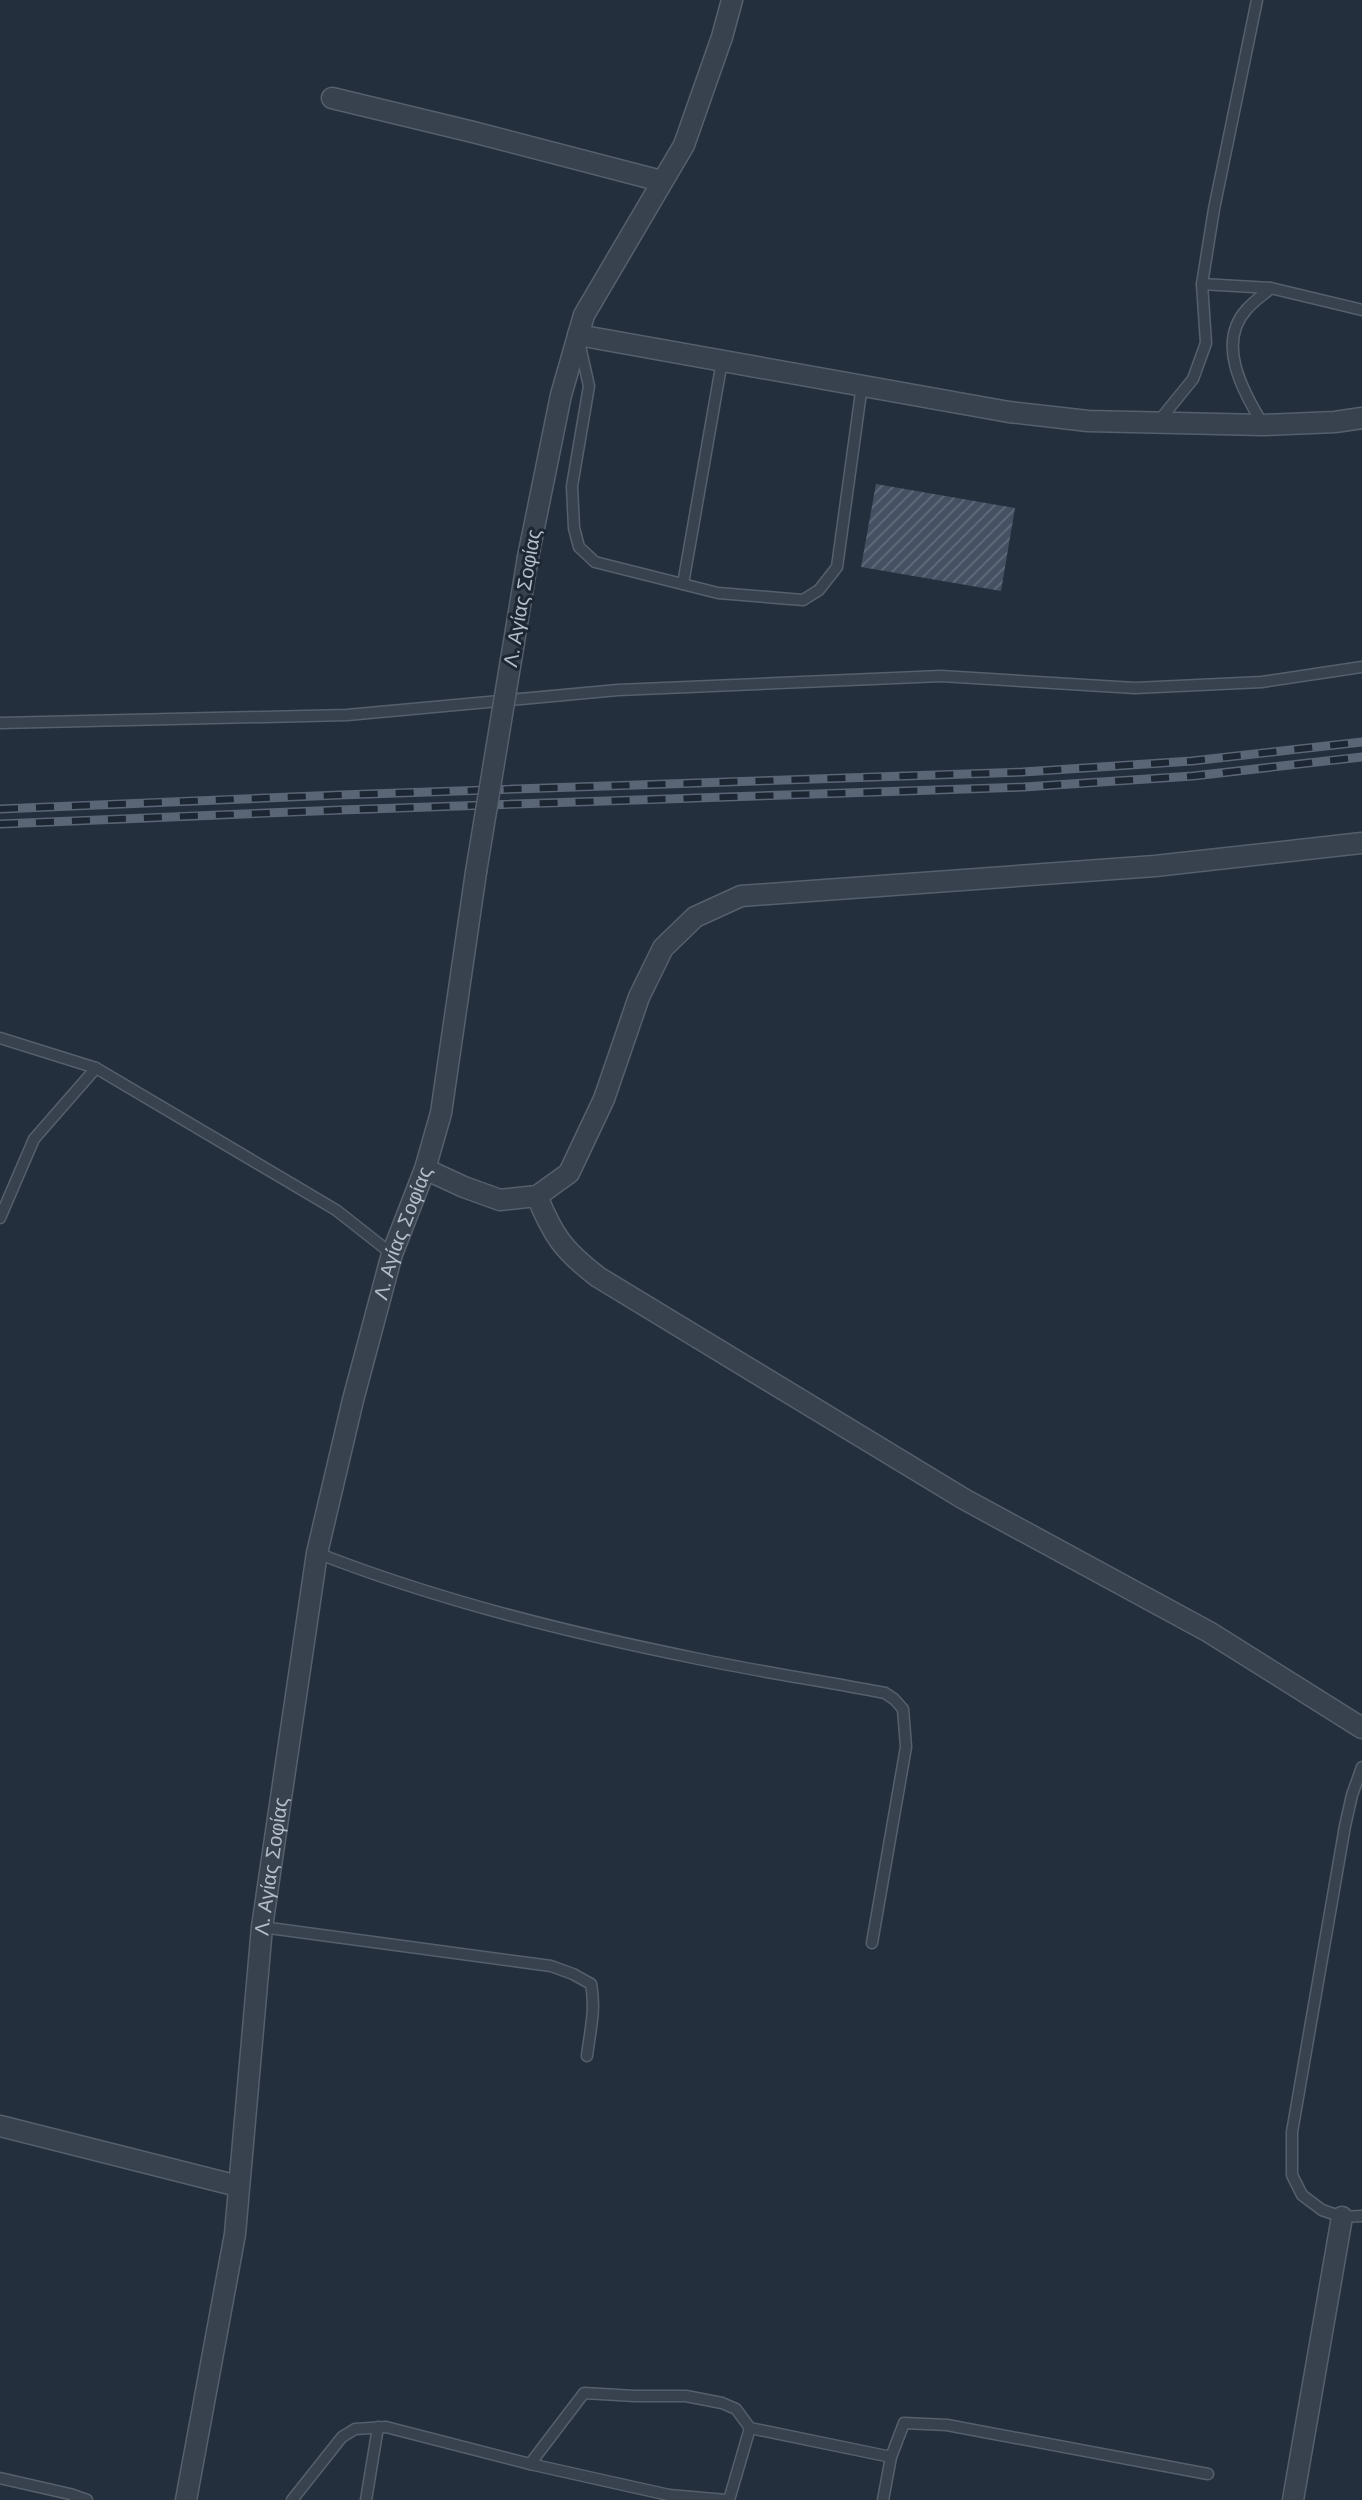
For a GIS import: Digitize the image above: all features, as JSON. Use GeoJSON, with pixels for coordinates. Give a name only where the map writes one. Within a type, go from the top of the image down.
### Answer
{"type":"FeatureCollection","features":[{"type":"Feature","properties":{"kind":"street","name":"Λ. Αγίας Σοφίας"},"geometry":{"type":"LineString","coordinates":[[186,2500],[235,2234],[262,1927],[317,1553],[392,1254],[425,1169],[441,1113],[476,872],[528,557],[561,395],[584,315],[684,145],[732,0]]}},
{"type":"Feature","properties":{"kind":"street"},"geometry":{"type":"LineString","coordinates":[[332,98],[661,181]]}},
{"type":"Feature","properties":{"kind":"street"},"geometry":{"type":"LineString","coordinates":[[578,335],[1009,412],[1088,421],[1263,425],[1362,418]]}},
{"type":"Feature","properties":{"kind":"street"},"geometry":{"type":"LineString","coordinates":[[425,1169],[500,1200],[537,1196],[569,1173],[604,1099],[639,997],[663,948],[695,917],[741,896],[1155,866],[1362,843]]}},
{"type":"Feature","properties":{"kind":"street"},"geometry":{"type":"LineString","coordinates":[[537,1196],[550,1229],[573,1258],[598,1277],[964,1499],[1209,1632],[1362,1728]]}},
{"type":"Feature","properties":{"kind":"street"},"geometry":{"type":"LineString","coordinates":[[0,2126],[238,2186]]}},
{"type":"Feature","properties":{"kind":"street"},"geometry":{"type":"LineString","coordinates":[[1293,2500],[1352,2216]]}},
{"type":"Feature","properties":{"kind":"lane"},"geometry":{"type":"LineString","coordinates":[[1158,423],[1193,379],[1206,343],[1202,284],[1214,209],[1257,0]]}},
{"type":"Feature","properties":{"kind":"lane"},"geometry":{"type":"LineString","coordinates":[[1202,284],[1271,288],[1362,310]]}},
{"type":"Feature","properties":{"kind":"lane"},"geometry":{"type":"LineString","coordinates":[[1263,425],[1244,392],[1235,367],[1233,344],[1236,328],[1246,310],[1271,288]]}},
{"type":"Feature","properties":{"kind":"lane"},"geometry":{"type":"LineString","coordinates":[[578,335],[589,386],[572,486],[574,528],[579,547],[595,562],[718,593],[803,600],[819,590],[837,567],[862,385]]}},
{"type":"Feature","properties":{"kind":"lane"},"geometry":{"type":"LineString","coordinates":[[683,584],[722,361]]}},
{"type":"Feature","properties":{"kind":"lane"},"geometry":{"type":"LineString","coordinates":[[0,723],[347,715],[618,690],[926,676],[1135,688],[1262,682],[1362,667]]}},
{"type":"Feature","properties":{"kind":"lane"},"geometry":{"type":"LineString","coordinates":[[0,1038],[96,1068],[336,1210],[392,1254]]}},
{"type":"Feature","properties":{"kind":"lane"},"geometry":{"type":"LineString","coordinates":[[0,1218],[34,1139],[96,1068]]}},
{"type":"Feature","properties":{"kind":"lane"},"geometry":{"type":"LineString","coordinates":[[317,1553],[384,1579],[563,1630],[702,1660],[885,1693],[894,1699],[903,1709],[906,1747],[872,1943]]}},
{"type":"Feature","properties":{"kind":"lane"},"geometry":{"type":"LineString","coordinates":[[1352,2216],[1322,2210],[1302,2195],[1292,2175],[1292,2132],[1345,1826],[1362,1767]]}},
{"type":"Feature","properties":{"kind":"lane"},"geometry":{"type":"LineString","coordinates":[[262,1927],[551,1966],[573,1974],[591,1984],[594,2010],[587,2056]]}},
{"type":"Feature","properties":{"kind":"lane"},"geometry":{"type":"LineString","coordinates":[[530,2464],[584,2393],[686,2396],[722,2403],[736,2409],[750,2428],[891,2457]]}},
{"type":"Feature","properties":{"kind":"lane"},"geometry":{"type":"LineString","coordinates":[[883,2500],[891,2457],[904,2423],[933,2424],[1208,2474]]}},
{"type":"Feature","properties":{"kind":"lane"},"geometry":{"type":"LineString","coordinates":[[366,2500],[378,2427]]}},
{"type":"Feature","properties":{"kind":"lane"},"geometry":{"type":"LineString","coordinates":[[292,2500],[342,2437],[355,2429],[378,2427],[667,2498],[728,2500],[750,2428]]}},
{"type":"Feature","properties":{"kind":"lane"},"geometry":{"type":"LineString","coordinates":[[0,2478],[87,2500]]}},
{"type":"Feature","properties":{"kind":"building"},"geometry":{"type":"Polygon","coordinates":[[[876,484],[1015,508],[1001,591],[861,567],[876,484]]]}},
{"type":"Feature","properties":{"kind":"railway"},"geometry":{"type":"LineString","coordinates":[[0,809],[1023,772],[1192,761],[1362,742]]}},
{"type":"Feature","properties":{"kind":"railway"},"geometry":{"type":"LineString","coordinates":[[0,824],[1024,787],[1193,776],[1362,757]]}}]}
